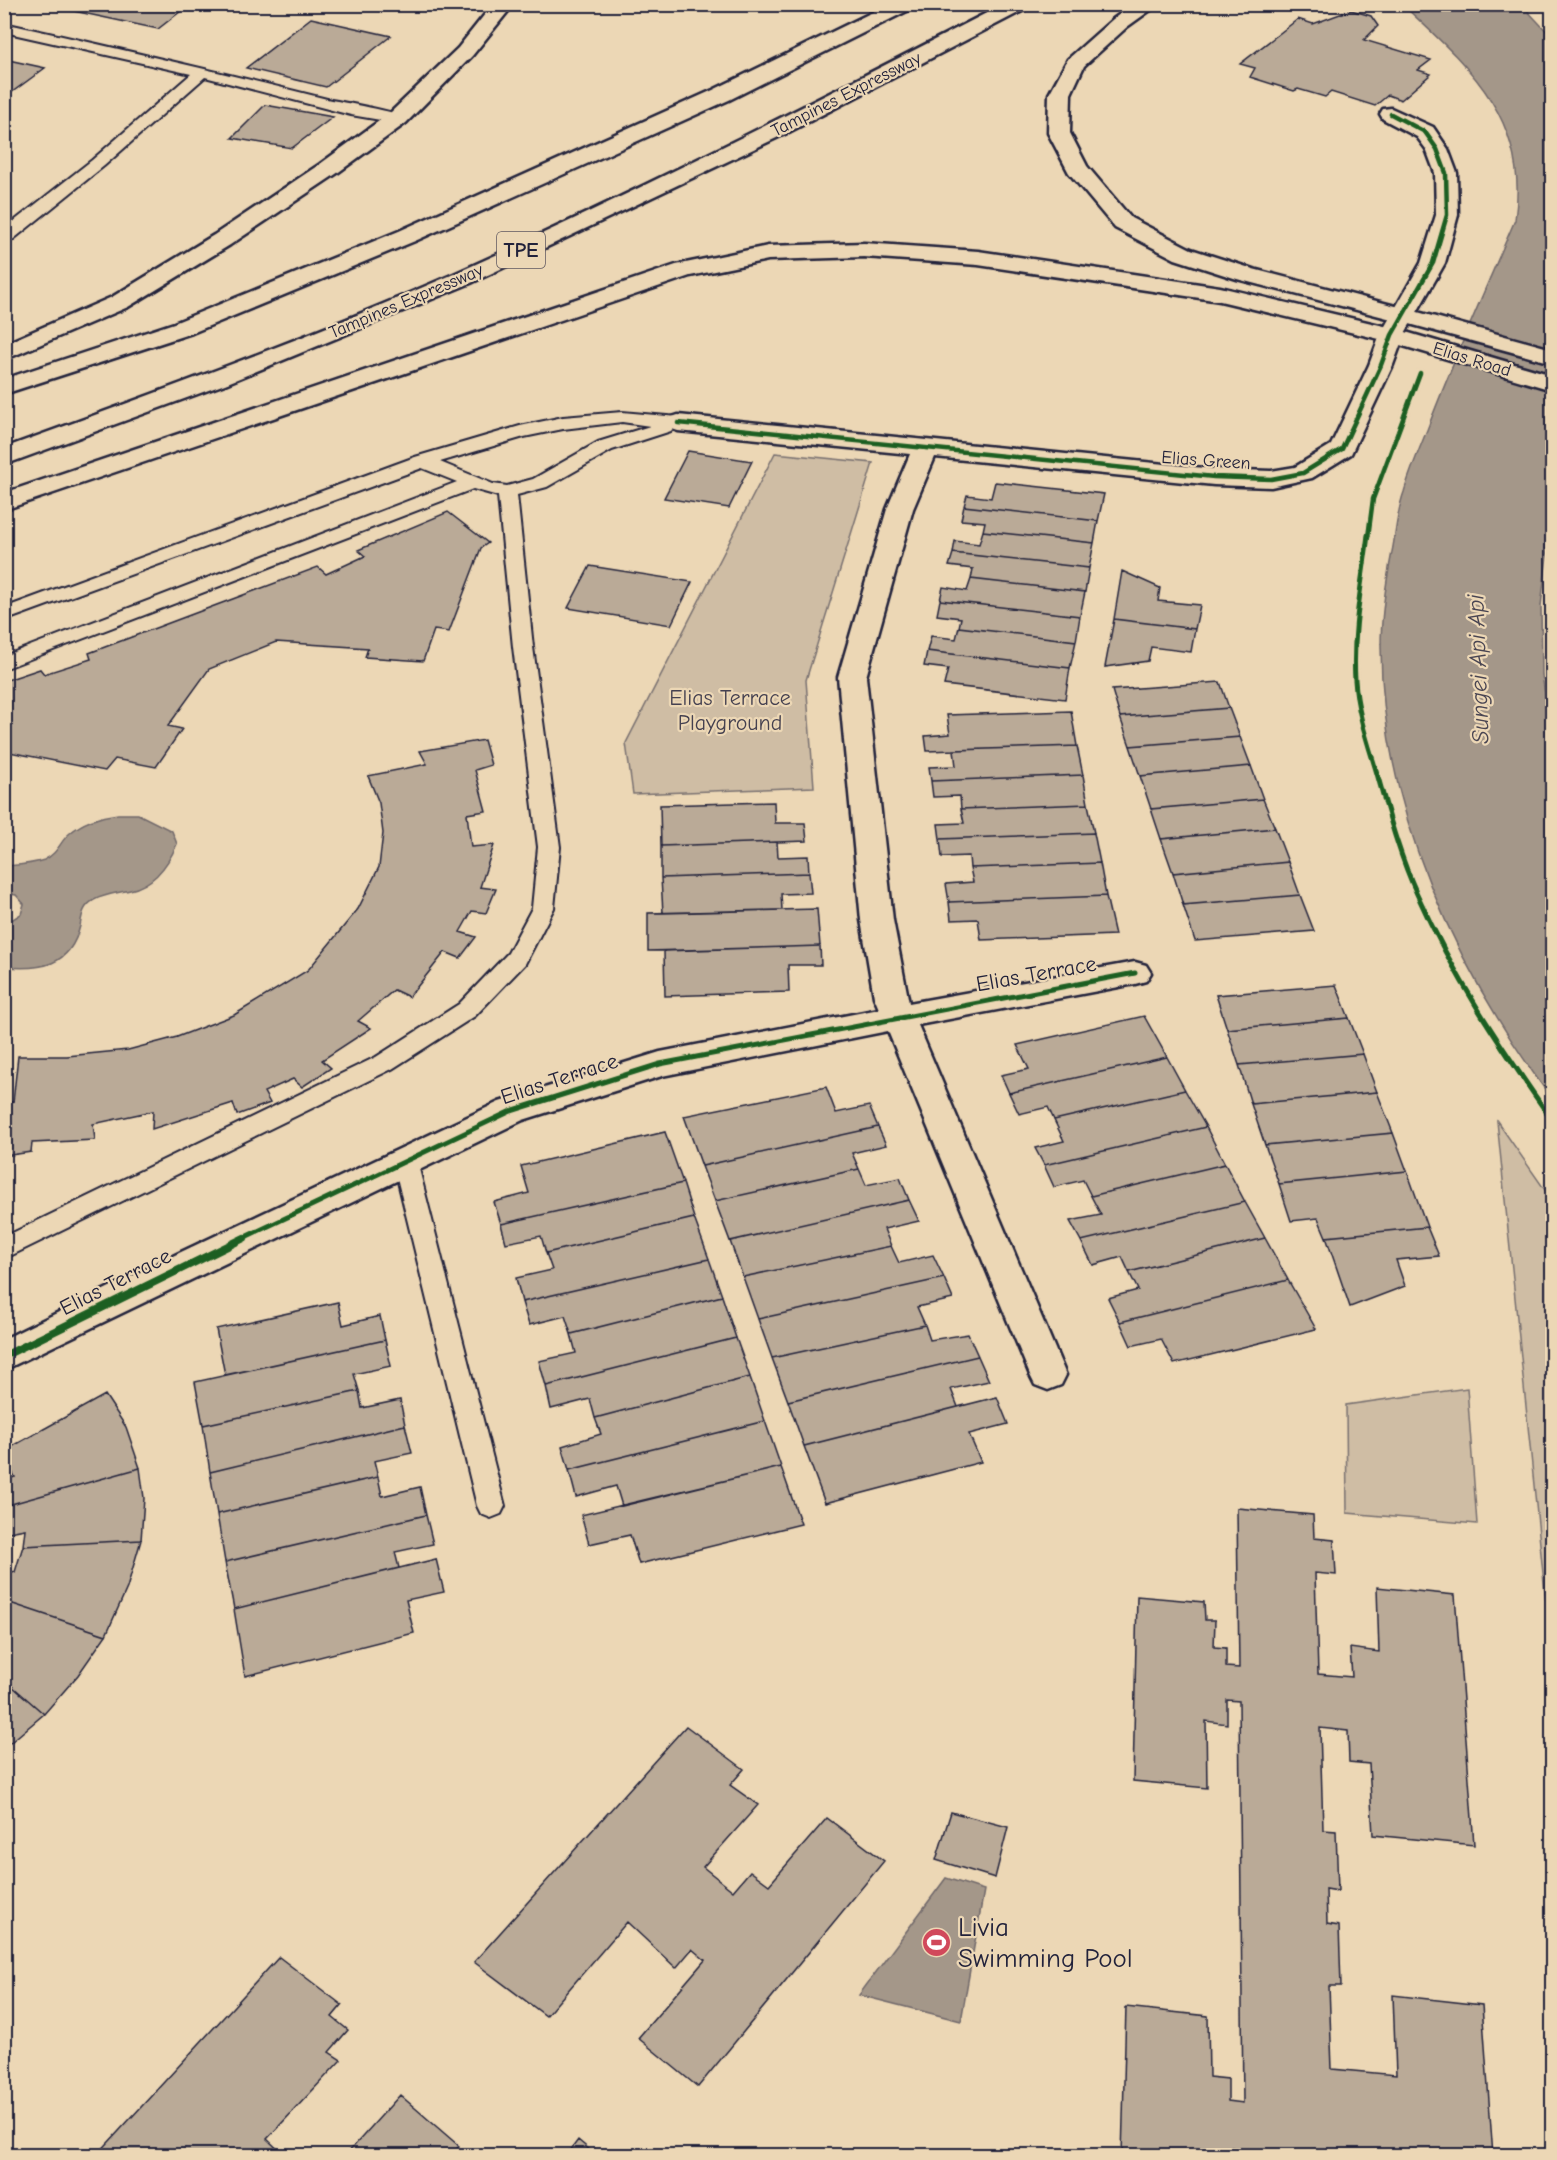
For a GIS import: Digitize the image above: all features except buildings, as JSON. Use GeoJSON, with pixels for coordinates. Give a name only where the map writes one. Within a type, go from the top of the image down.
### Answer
{"type":"FeatureCollection","features":[{"type":"Feature","properties":{"kind":"main road"},"geometry":{"type":"LineString","coordinates":[[4,353],[120,302],[222,240],[398,118],[465,52],[504,4]]}},
{"type":"Feature","properties":{"kind":"main road","name":"TPE"},"geometry":{"type":"LineString","coordinates":[[4,387],[183,328],[407,236],[721,95],[906,4]]}},
{"type":"Feature","properties":{"kind":"main road","name":"Tampines Expressway"},"geometry":{"type":"LineString","coordinates":[[4,457],[216,379],[463,278],[777,129],[1021,4]]}},
{"type":"Feature","properties":{"kind":"main road"},"geometry":{"type":"LineString","coordinates":[[1149,4],[1120,23],[1075,63],[1060,94],[1059,134],[1077,168],[1123,223],[1183,254],[1397,325]]}},
{"type":"Feature","properties":{"kind":"main road","name":"Elias Green"},"geometry":{"type":"LineString","coordinates":[[678,423],[1214,477],[1271,479],[1304,473],[1342,449],[1397,325],[1433,263],[1447,215],[1446,173],[1437,149],[1425,132],[1391,114]]}},
{"type":"Feature","properties":{"kind":"main road"},"geometry":{"type":"LineString","coordinates":[[4,502],[684,270],[768,253],[864,250],[978,258],[1220,294],[1397,325]]}},
{"type":"Feature","properties":{"kind":"main road","name":"Elias Road"},"geometry":{"type":"LineString","coordinates":[[1397,325],[1463,330],[1552,356]]}},
{"type":"Feature","properties":{"kind":"main road","name":"Elias Road"},"geometry":{"type":"LineString","coordinates":[[1397,325],[1455,353],[1552,383]]}},
{"type":"Feature","properties":{"kind":"main road"},"geometry":{"type":"LineString","coordinates":[[924,448],[900,509],[852,677],[877,920],[890,997],[1048,1376]]}},
{"type":"Feature","properties":{"kind":"main road","name":"Elias Terrace"},"geometry":{"type":"LineString","coordinates":[[4,1356],[193,1262],[511,1111],[660,1064],[898,1017],[1135,974]]}},
{"type":"Feature","properties":{"kind":"lane"},"geometry":{"type":"LineString","coordinates":[[4,27],[202,72],[351,110],[398,118]]}},
{"type":"Feature","properties":{"kind":"lane"},"geometry":{"type":"LineString","coordinates":[[4,238],[98,164],[202,72]]}},
{"type":"Feature","properties":{"kind":"lane"},"geometry":{"type":"LineString","coordinates":[[4,615],[422,461],[520,432],[563,423],[622,417],[678,423]]}},
{"type":"Feature","properties":{"kind":"lane"},"geometry":{"type":"LineString","coordinates":[[422,461],[472,483],[507,492],[540,483],[605,446],[678,423]]}},
{"type":"Feature","properties":{"kind":"lane"},"geometry":{"type":"LineString","coordinates":[[4,663],[472,483]]}},
{"type":"Feature","properties":{"kind":"lane"},"geometry":{"type":"LineString","coordinates":[[4,1249],[384,1063],[467,1010],[517,958],[543,908],[549,847],[523,647],[507,492]]}},
{"type":"Feature","properties":{"kind":"lane"},"geometry":{"type":"LineString","coordinates":[[405,1161],[491,1506]]}},
{"type":"Feature","properties":{"kind":"green space","name":"Elias Terrace Playground"},"geometry":{"type":"Polygon","coordinates":[[[775,453],[873,463],[806,680],[814,787],[633,794],[626,743],[775,453]]]}},
{"type":"Feature","properties":{"kind":"green space"},"geometry":{"type":"Polygon","coordinates":[[[1497,1121],[1552,1200],[1552,1662],[1497,1121]]]}},
{"type":"Feature","properties":{"kind":"green space"},"geometry":{"type":"Polygon","coordinates":[[[1467,1388],[1477,1524],[1347,1513],[1346,1405],[1467,1388]]]}},
{"type":"Feature","properties":{"kind":"water","name":"Sungei Api Api"},"geometry":{"type":"Polygon","coordinates":[[[1403,5],[1522,5],[1552,37],[1552,513],[1541,606],[1542,675],[1552,738],[1552,1099],[1517,1049],[1485,997],[1430,886],[1410,828],[1394,768],[1384,708],[1382,622],[1400,507],[1437,403],[1515,220],[1517,184],[1513,153],[1504,124],[1489,98],[1450,51],[1403,5]]]}},
{"type":"Feature","properties":{"kind":"water"},"geometry":{"type":"Polygon","coordinates":[[[118,814],[138,814],[172,831],[177,844],[159,873],[146,884],[90,902],[84,911],[75,940],[61,958],[52,963],[30,968],[5,967],[5,924],[21,914],[24,904],[16,895],[5,893],[5,864],[7,866],[21,865],[44,860],[53,854],[75,829],[93,820],[118,814]]]}},
{"type":"Feature","properties":{"kind":"water","name":"Livia Swimming Pool"},"geometry":{"type":"Polygon","coordinates":[[[946,1878],[984,1890],[961,2021],[859,1995],[946,1878]]]}},
{"type":"Feature","properties":{"kind":"cycle path"},"geometry":{"type":"LineString","coordinates":[[678,423],[1214,477],[1271,479],[1303,473],[1342,449],[1381,365],[1392,335],[1433,263],[1447,215],[1446,173],[1437,149],[1425,132],[1391,114]]}},
{"type":"Feature","properties":{"kind":"cycle path"},"geometry":{"type":"LineString","coordinates":[[1420,373],[1373,499],[1355,637],[1355,681],[1362,722],[1393,830],[1416,892],[1450,962],[1496,1041],[1552,1120]]}},
{"type":"Feature","properties":{"kind":"cycle path"},"geometry":{"type":"LineString","coordinates":[[4,1356],[193,1262],[511,1111],[660,1064],[1135,973]]}},
{"type":"Feature","properties":{"kind":"place","name":"Livia Swimming Pool"},"geometry":{"type":"Point","coordinates":[937,1943]}}]}
